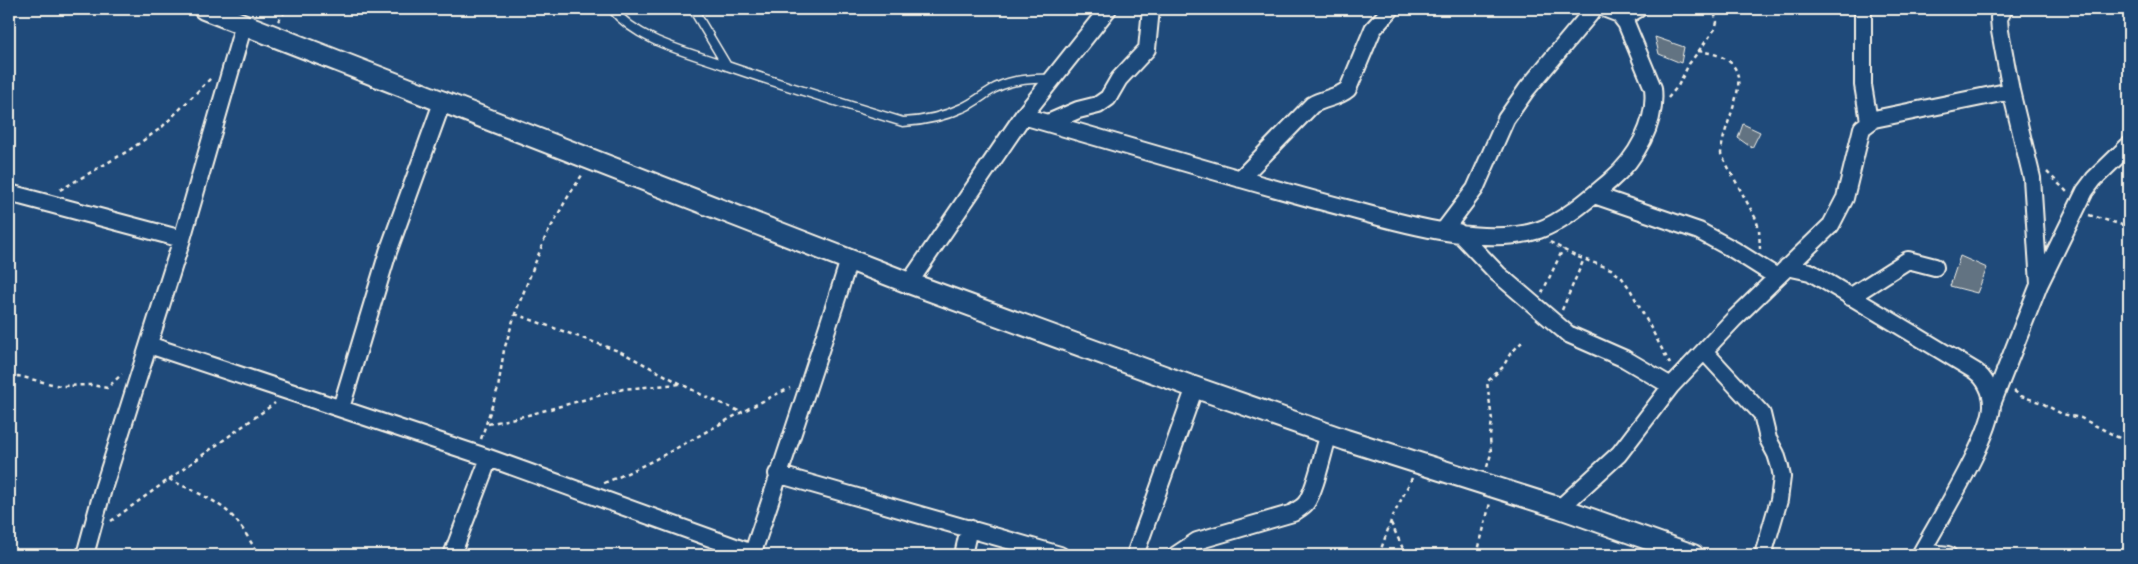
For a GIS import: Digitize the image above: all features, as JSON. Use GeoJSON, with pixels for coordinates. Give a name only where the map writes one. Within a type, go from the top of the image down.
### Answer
{"type":"FeatureCollection","features":[{"type":"Feature","properties":{"kind":"street"},"geometry":{"type":"LineString","coordinates":[[204,9],[909,283],[1329,434],[1560,508],[1693,555]]}},
{"type":"Feature","properties":{"kind":"street"},"geometry":{"type":"LineString","coordinates":[[909,283],[1023,116],[1108,9]]}},
{"type":"Feature","properties":{"kind":"street"},"geometry":{"type":"LineString","coordinates":[[1048,123],[1078,110],[1098,106],[1108,98],[1119,79],[1147,49],[1151,9]]}},
{"type":"Feature","properties":{"kind":"street"},"geometry":{"type":"LineString","coordinates":[[1240,179],[1312,106],[1321,99],[1343,94],[1348,90],[1373,29],[1391,9]]}},
{"type":"Feature","properties":{"kind":"street"},"geometry":{"type":"LineString","coordinates":[[1023,116],[1240,179],[1413,226],[1451,231],[1496,236],[1531,231],[1540,229],[1571,212],[1620,172],[1634,155],[1649,123],[1653,103],[1653,88],[1623,18],[1613,11],[1599,9],[1527,89],[1506,119],[1475,189],[1451,231]]}},
{"type":"Feature","properties":{"kind":"street"},"geometry":{"type":"LineString","coordinates":[[1623,18],[1638,9]]}},
{"type":"Feature","properties":{"kind":"street"},"geometry":{"type":"LineString","coordinates":[[1863,9],[1863,85],[1870,121]]}},
{"type":"Feature","properties":{"kind":"street"},"geometry":{"type":"LineString","coordinates":[[2004,9],[1999,24],[2011,91],[2032,178],[2039,285]]}},
{"type":"Feature","properties":{"kind":"street"},"geometry":{"type":"LineString","coordinates":[[85,555],[182,239],[244,24]]}},
{"type":"Feature","properties":{"kind":"street"},"geometry":{"type":"LineString","coordinates":[[1560,508],[1619,454],[1675,382],[1782,272],[1823,234],[1839,212],[1845,198],[1862,128],[1874,119],[2011,91]]}},
{"type":"Feature","properties":{"kind":"street"},"geometry":{"type":"LineString","coordinates":[[341,408],[391,243],[442,100]]}},
{"type":"Feature","properties":{"kind":"street"},"geometry":{"type":"LineString","coordinates":[[1920,555],[1964,475],[1987,428],[1992,404],[2039,285],[2089,185],[2128,146]]}},
{"type":"Feature","properties":{"kind":"street"},"geometry":{"type":"LineString","coordinates":[[9,193],[182,239]]}},
{"type":"Feature","properties":{"kind":"street"},"geometry":{"type":"LineString","coordinates":[[1594,194],[1699,231],[1758,265],[1782,272],[1810,272],[1980,374],[1991,396],[1992,404]]}},
{"type":"Feature","properties":{"kind":"street"},"geometry":{"type":"LineString","coordinates":[[1451,231],[1535,307],[1568,334],[1675,382]]}},
{"type":"Feature","properties":{"kind":"street"},"geometry":{"type":"LineString","coordinates":[[149,345],[341,408],[583,491],[752,554],[848,260]]}},
{"type":"Feature","properties":{"kind":"street"},"geometry":{"type":"LineString","coordinates":[[1850,297],[1908,260],[1935,267]]}},
{"type":"Feature","properties":{"kind":"street"},"geometry":{"type":"LineString","coordinates":[[1704,351],[1762,414],[1768,438],[1780,467],[1782,476],[1779,500],[1763,555]]}},
{"type":"Feature","properties":{"kind":"street"},"geometry":{"type":"LineString","coordinates":[[1135,555],[1195,387]]}},
{"type":"Feature","properties":{"kind":"street"},"geometry":{"type":"LineString","coordinates":[[1176,555],[1197,540],[1293,513],[1300,508],[1306,503],[1311,493],[1329,434]]}},
{"type":"Feature","properties":{"kind":"street"},"geometry":{"type":"LineString","coordinates":[[452,555],[482,456]]}},
{"type":"Feature","properties":{"kind":"street"},"geometry":{"type":"LineString","coordinates":[[777,474],[1060,555]]}},
{"type":"Feature","properties":{"kind":"street"},"geometry":{"type":"LineString","coordinates":[[963,555],[969,528]]}},
{"type":"Feature","properties":{"kind":"street"},"geometry":{"type":"LineString","coordinates":[[1920,555],[1931,553],[1948,555]]}},
{"type":"Feature","properties":{"kind":"lane"},"geometry":{"type":"LineString","coordinates":[[612,9],[628,24],[650,37],[727,66],[902,122],[928,120],[962,108],[995,88],[1018,80],[1031,78],[1052,79]]}},
{"type":"Feature","properties":{"kind":"lane"},"geometry":{"type":"LineString","coordinates":[[693,9],[727,66]]}},
{"type":"Feature","properties":{"kind":"path"},"geometry":{"type":"LineString","coordinates":[[1665,102],[1678,86],[1698,51],[1715,28],[1716,22],[1713,9]]}},
{"type":"Feature","properties":{"kind":"path"},"geometry":{"type":"LineString","coordinates":[[1698,51],[1714,53],[1721,57],[1731,64],[1738,74],[1739,87],[1721,144],[1721,154],[1756,219],[1760,240],[1758,265]]}},
{"type":"Feature","properties":{"kind":"path"},"geometry":{"type":"LineString","coordinates":[[41,202],[104,166],[162,128],[215,74]]}},
{"type":"Feature","properties":{"kind":"path"},"geometry":{"type":"LineString","coordinates":[[2028,158],[2047,172],[2085,213],[2092,217],[2129,227]]}},
{"type":"Feature","properties":{"kind":"path"},"geometry":{"type":"LineString","coordinates":[[482,456],[498,388],[504,350],[515,314],[545,238],[566,200],[593,159]]}},
{"type":"Feature","properties":{"kind":"path"},"geometry":{"type":"LineString","coordinates":[[1531,231],[1564,250],[1611,269],[1622,278],[1652,328],[1675,382]]}},
{"type":"Feature","properties":{"kind":"path"},"geometry":{"type":"LineString","coordinates":[[1535,307],[1564,250]]}},
{"type":"Feature","properties":{"kind":"path"},"geometry":{"type":"LineString","coordinates":[[1555,323],[1566,303],[1584,259]]}},
{"type":"Feature","properties":{"kind":"path"},"geometry":{"type":"LineString","coordinates":[[515,314],[621,352],[741,412]]}},
{"type":"Feature","properties":{"kind":"path"},"geometry":{"type":"LineString","coordinates":[[1477,555],[1490,485],[1488,460],[1491,454],[1490,436],[1492,420],[1486,382],[1503,367],[1510,354],[1522,342]]}},
{"type":"Feature","properties":{"kind":"path"},"geometry":{"type":"LineString","coordinates":[[9,378],[18,376],[60,386],[91,385],[107,388],[124,371]]}},
{"type":"Feature","properties":{"kind":"path"},"geometry":{"type":"LineString","coordinates":[[583,491],[654,461],[741,412],[810,380]]}},
{"type":"Feature","properties":{"kind":"path"},"geometry":{"type":"LineString","coordinates":[[2002,381],[2021,396],[2042,403],[2062,414],[2081,418],[2129,443]]}},
{"type":"Feature","properties":{"kind":"path"},"geometry":{"type":"LineString","coordinates":[[488,424],[623,389],[682,384]]}},
{"type":"Feature","properties":{"kind":"path"},"geometry":{"type":"LineString","coordinates":[[91,535],[290,391]]}},
{"type":"Feature","properties":{"kind":"path"},"geometry":{"type":"LineString","coordinates":[[1379,555],[1390,522],[1419,462]]}},
{"type":"Feature","properties":{"kind":"path"},"geometry":{"type":"LineString","coordinates":[[169,479],[211,500],[227,511],[239,524],[259,555]]}},
{"type":"Feature","properties":{"kind":"path"},"geometry":{"type":"LineString","coordinates":[[1390,522],[1406,555]]}},
{"type":"Feature","properties":{"kind":"building"},"geometry":{"type":"Polygon","coordinates":[[[1655,37],[1684,47],[1681,63],[1659,54],[1655,37]]]}},
{"type":"Feature","properties":{"kind":"building"},"geometry":{"type":"Polygon","coordinates":[[[1743,124],[1760,132],[1752,148],[1738,138],[1743,124]]]}},
{"type":"Feature","properties":{"kind":"building"},"geometry":{"type":"Polygon","coordinates":[[[1960,256],[1987,268],[1977,293],[1950,286],[1960,256]]]}}]}
